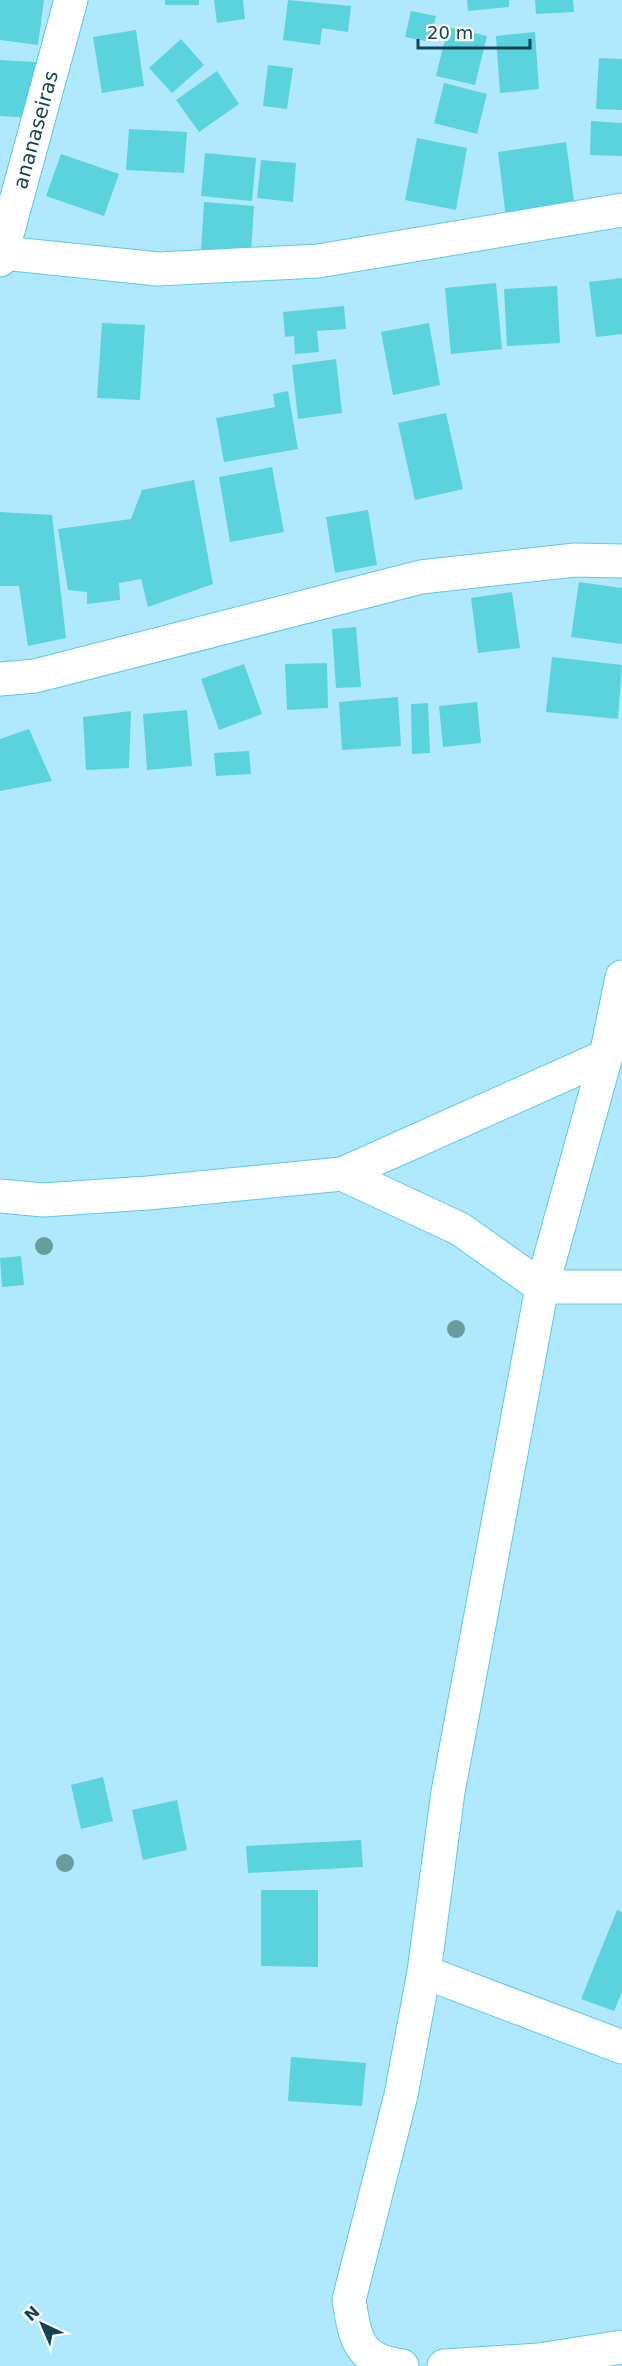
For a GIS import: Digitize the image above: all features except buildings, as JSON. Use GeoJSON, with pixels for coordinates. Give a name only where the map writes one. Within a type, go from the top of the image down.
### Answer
{"type":"FeatureCollection","features":[{"type":"Feature","properties":{"kind":"street","name":"ananaseiras"},"geometry":{"type":"LineString","coordinates":[[2,256],[71,0]]}},
{"type":"Feature","properties":{"kind":"street"},"geometry":{"type":"LineString","coordinates":[[2,256],[158,269],[318,261],[622,210]]}},
{"type":"Feature","properties":{"kind":"street"},"geometry":{"type":"LineString","coordinates":[[0,679],[35,676],[421,577],[575,560],[622,561]]}},
{"type":"Feature","properties":{"kind":"street"},"geometry":{"type":"LineString","coordinates":[[402,2366],[372,2358],[354,2335],[349,2300],[401,2095],[424,1972],[448,1792],[542,1287],[606,1056],[622,977]]}},
{"type":"Feature","properties":{"kind":"street"},"geometry":{"type":"LineString","coordinates":[[0,1196],[43,1200],[148,1193],[342,1174],[606,1056]]}},
{"type":"Feature","properties":{"kind":"street"},"geometry":{"type":"LineString","coordinates":[[342,1174],[460,1229],[542,1287],[622,1287]]}},
{"type":"Feature","properties":{"kind":"street"},"geometry":{"type":"LineString","coordinates":[[424,1972],[622,2047]]}},
{"type":"Feature","properties":{"kind":"street"},"geometry":{"type":"LineString","coordinates":[[444,2366],[539,2360],[622,2348]]}}]}
